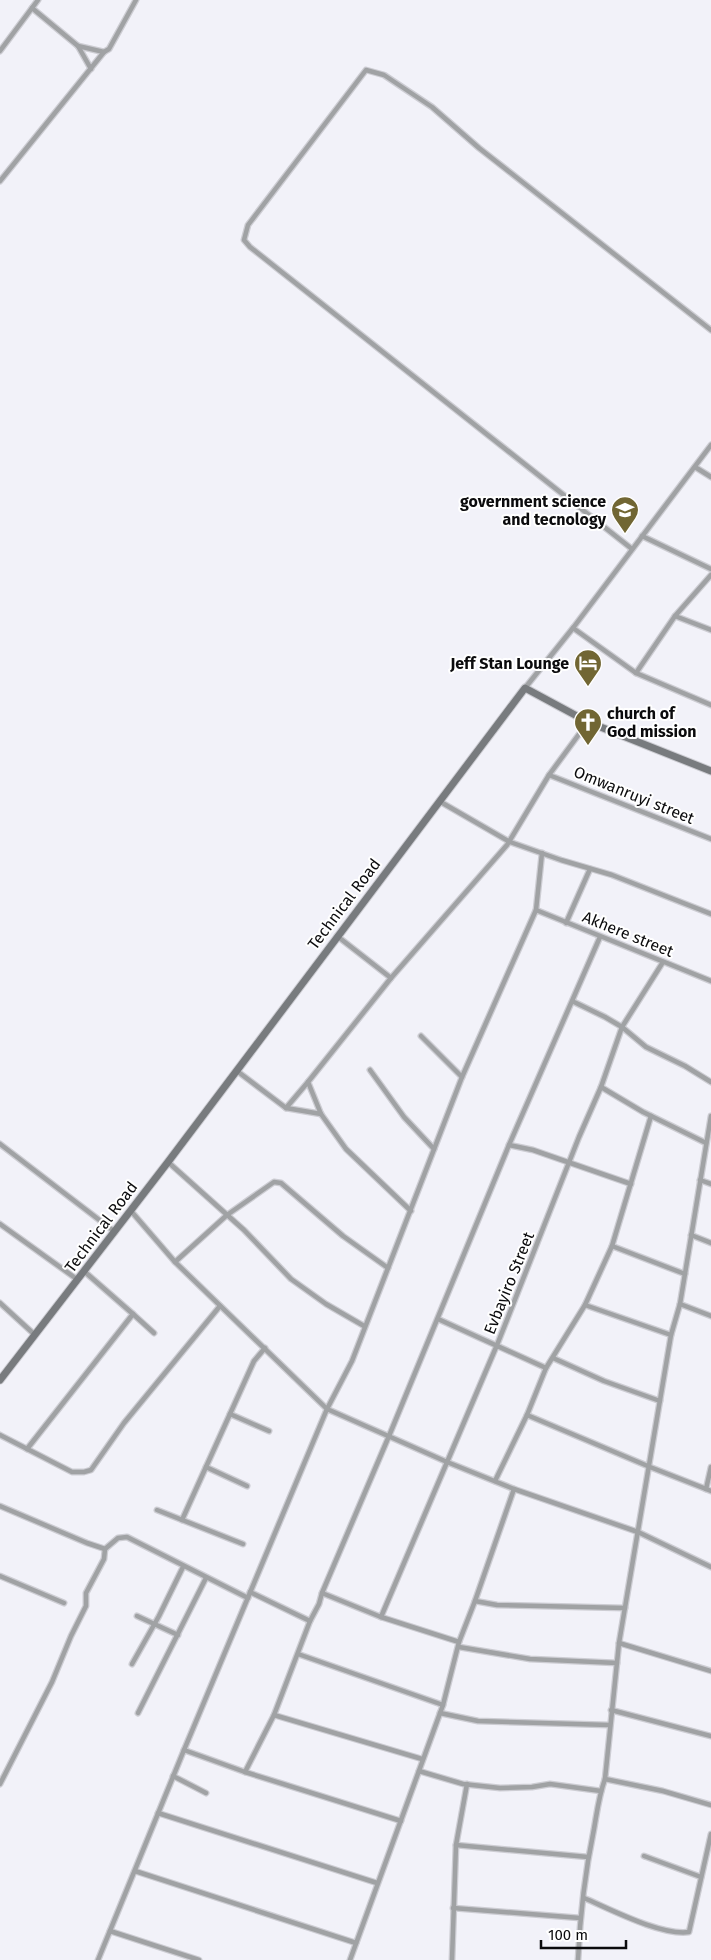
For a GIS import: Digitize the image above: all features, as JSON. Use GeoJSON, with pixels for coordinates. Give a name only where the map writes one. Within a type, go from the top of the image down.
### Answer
{"type":"FeatureCollection","features":[{"type":"Feature","properties":{"kind":"street"},"geometry":{"type":"LineString","coordinates":[[0,51],[38,0]]}},
{"type":"Feature","properties":{"kind":"street"},"geometry":{"type":"LineString","coordinates":[[0,182],[104,52],[112,45],[136,0]]}},
{"type":"Feature","properties":{"kind":"street"},"geometry":{"type":"LineString","coordinates":[[32,8],[78,46],[91,69]]}},
{"type":"Feature","properties":{"kind":"street"},"geometry":{"type":"LineString","coordinates":[[78,46],[104,52]]}},
{"type":"Feature","properties":{"kind":"street"},"geometry":{"type":"LineString","coordinates":[[632,549],[250,247],[244,240],[248,225],[366,70],[384,75],[432,107],[479,148],[711,330]]}},
{"type":"Feature","properties":{"kind":"street","name":"Technical Road"},"geometry":{"type":"LineString","coordinates":[[0,1380],[85,1272],[439,801],[525,688],[574,628],[711,445]]}},
{"type":"Feature","properties":{"kind":"street"},"geometry":{"type":"LineString","coordinates":[[694,467],[711,478]]}},
{"type":"Feature","properties":{"kind":"street"},"geometry":{"type":"LineString","coordinates":[[642,536],[711,569]]}},
{"type":"Feature","properties":{"kind":"street"},"geometry":{"type":"LineString","coordinates":[[636,673],[675,616],[711,575]]}},
{"type":"Feature","properties":{"kind":"street"},"geometry":{"type":"LineString","coordinates":[[675,616],[711,630]]}},
{"type":"Feature","properties":{"kind":"street"},"geometry":{"type":"LineString","coordinates":[[574,628],[636,673],[711,705]]}},
{"type":"Feature","properties":{"kind":"street"},"geometry":{"type":"LineString","coordinates":[[525,688],[588,722],[711,772]]}},
{"type":"Feature","properties":{"kind":"street"},"geometry":{"type":"LineString","coordinates":[[286,1108],[391,978],[510,842],[548,775],[588,722]]}},
{"type":"Feature","properties":{"kind":"street","name":"Omwanruyi street"},"geometry":{"type":"LineString","coordinates":[[548,775],[711,839]]}},
{"type":"Feature","properties":{"kind":"street"},"geometry":{"type":"LineString","coordinates":[[439,801],[510,842],[612,875],[711,914]]}},
{"type":"Feature","properties":{"kind":"street"},"geometry":{"type":"LineString","coordinates":[[98,1960],[250,1592],[328,1409],[352,1361],[462,1077],[536,910],[542,853]]}},
{"type":"Feature","properties":{"kind":"street"},"geometry":{"type":"LineString","coordinates":[[566,922],[590,869]]}},
{"type":"Feature","properties":{"kind":"street","name":"Akhere street"},"geometry":{"type":"LineString","coordinates":[[536,910],[711,981]]}},
{"type":"Feature","properties":{"kind":"street"},"geometry":{"type":"LineString","coordinates":[[337,936],[391,978]]}},
{"type":"Feature","properties":{"kind":"street"},"geometry":{"type":"LineString","coordinates":[[245,1772],[274,1715],[310,1621],[320,1604],[322,1593],[438,1319],[509,1145],[574,1002],[600,937]]}},
{"type":"Feature","properties":{"kind":"street","name":"Evbayiro Street"},"geometry":{"type":"LineString","coordinates":[[381,1616],[497,1345],[601,1087],[622,1027],[663,962]]}},
{"type":"Feature","properties":{"kind":"street"},"geometry":{"type":"LineString","coordinates":[[574,1002],[622,1027],[646,1048],[685,1066],[711,1082]]}},
{"type":"Feature","properties":{"kind":"street"},"geometry":{"type":"LineString","coordinates":[[422,1036],[462,1077]]}},
{"type":"Feature","properties":{"kind":"street"},"geometry":{"type":"LineString","coordinates":[[370,1070],[404,1117],[434,1149]]}},
{"type":"Feature","properties":{"kind":"street"},"geometry":{"type":"LineString","coordinates":[[237,1071],[286,1108],[321,1114]]}},
{"type":"Feature","properties":{"kind":"street"},"geometry":{"type":"LineString","coordinates":[[308,1082],[321,1114],[346,1149],[410,1211]]}},
{"type":"Feature","properties":{"kind":"street"},"geometry":{"type":"LineString","coordinates":[[601,1087],[651,1116],[706,1143]]}},
{"type":"Feature","properties":{"kind":"street"},"geometry":{"type":"LineString","coordinates":[[495,1481],[527,1414],[546,1368],[585,1304],[612,1246],[651,1116]]}},
{"type":"Feature","properties":{"kind":"street"},"geometry":{"type":"LineString","coordinates":[[578,1960],[580,1918],[588,1857],[605,1779],[619,1643],[671,1334],[680,1304],[711,1116]]}},
{"type":"Feature","properties":{"kind":"street"},"geometry":{"type":"LineString","coordinates":[[0,1144],[115,1232]]}},
{"type":"Feature","properties":{"kind":"street"},"geometry":{"type":"LineString","coordinates":[[509,1145],[533,1150],[571,1162],[630,1184]]}},
{"type":"Feature","properties":{"kind":"street"},"geometry":{"type":"LineString","coordinates":[[168,1162],[244,1230],[291,1279],[326,1304],[364,1326]]}},
{"type":"Feature","properties":{"kind":"street"},"geometry":{"type":"LineString","coordinates":[[700,1180],[711,1184]]}},
{"type":"Feature","properties":{"kind":"street"},"geometry":{"type":"LineString","coordinates":[[175,1262],[227,1215],[274,1182],[281,1183],[344,1236],[388,1268]]}},
{"type":"Feature","properties":{"kind":"street"},"geometry":{"type":"LineString","coordinates":[[131,1211],[175,1262],[328,1409],[447,1462],[514,1489],[638,1532],[711,1567]]}},
{"type":"Feature","properties":{"kind":"street"},"geometry":{"type":"LineString","coordinates":[[0,1224],[78,1280]]}},
{"type":"Feature","properties":{"kind":"street"},"geometry":{"type":"LineString","coordinates":[[691,1235],[711,1243]]}},
{"type":"Feature","properties":{"kind":"street"},"geometry":{"type":"LineString","coordinates":[[612,1246],[685,1274]]}},
{"type":"Feature","properties":{"kind":"street"},"geometry":{"type":"LineString","coordinates":[[85,1272],[154,1333]]}},
{"type":"Feature","properties":{"kind":"street"},"geometry":{"type":"LineString","coordinates":[[0,1303],[35,1335]]}},
{"type":"Feature","properties":{"kind":"street"},"geometry":{"type":"LineString","coordinates":[[585,1304],[671,1334]]}},
{"type":"Feature","properties":{"kind":"street"},"geometry":{"type":"LineString","coordinates":[[680,1304],[711,1316]]}},
{"type":"Feature","properties":{"kind":"street"},"geometry":{"type":"LineString","coordinates":[[0,1435],[72,1472],[91,1470],[124,1423],[220,1306]]}},
{"type":"Feature","properties":{"kind":"street"},"geometry":{"type":"LineString","coordinates":[[27,1449],[133,1314]]}},
{"type":"Feature","properties":{"kind":"street"},"geometry":{"type":"LineString","coordinates":[[438,1319],[546,1368]]}},
{"type":"Feature","properties":{"kind":"street"},"geometry":{"type":"LineString","coordinates":[[182,1520],[254,1361],[265,1348]]}},
{"type":"Feature","properties":{"kind":"street"},"geometry":{"type":"LineString","coordinates":[[553,1358],[590,1373],[604,1381],[660,1401]]}},
{"type":"Feature","properties":{"kind":"street"},"geometry":{"type":"LineString","coordinates":[[230,1414],[269,1431]]}},
{"type":"Feature","properties":{"kind":"street"},"geometry":{"type":"LineString","coordinates":[[527,1414],[711,1491]]}},
{"type":"Feature","properties":{"kind":"street"},"geometry":{"type":"LineString","coordinates":[[206,1467],[247,1486]]}},
{"type":"Feature","properties":{"kind":"street"},"geometry":{"type":"LineString","coordinates":[[706,1489],[711,1467]]}},
{"type":"Feature","properties":{"kind":"street"},"geometry":{"type":"LineString","coordinates":[[350,1960],[443,1705],[459,1645],[514,1489]]}},
{"type":"Feature","properties":{"kind":"street"},"geometry":{"type":"LineString","coordinates":[[0,1506],[105,1549]]}},
{"type":"Feature","properties":{"kind":"street"},"geometry":{"type":"LineString","coordinates":[[157,1510],[243,1544]]}},
{"type":"Feature","properties":{"kind":"street"},"geometry":{"type":"LineString","coordinates":[[0,1784],[52,1682],[86,1606],[86,1593],[104,1559],[105,1549],[118,1538],[127,1537],[183,1567],[248,1598]]}},
{"type":"Feature","properties":{"kind":"street"},"geometry":{"type":"LineString","coordinates":[[132,1664],[183,1567]]}},
{"type":"Feature","properties":{"kind":"street"},"geometry":{"type":"LineString","coordinates":[[0,1576],[64,1603]]}},
{"type":"Feature","properties":{"kind":"street"},"geometry":{"type":"LineString","coordinates":[[138,1713],[206,1578]]}},
{"type":"Feature","properties":{"kind":"street"},"geometry":{"type":"LineString","coordinates":[[250,1592],[310,1621]]}},
{"type":"Feature","properties":{"kind":"street"},"geometry":{"type":"LineString","coordinates":[[322,1593],[459,1645],[530,1659],[617,1663]]}},
{"type":"Feature","properties":{"kind":"street"},"geometry":{"type":"LineString","coordinates":[[475,1601],[497,1605],[625,1608]]}},
{"type":"Feature","properties":{"kind":"street"},"geometry":{"type":"LineString","coordinates":[[137,1616],[178,1635]]}},
{"type":"Feature","properties":{"kind":"street"},"geometry":{"type":"LineString","coordinates":[[619,1643],[711,1672]]}},
{"type":"Feature","properties":{"kind":"street"},"geometry":{"type":"LineString","coordinates":[[298,1654],[443,1705]]}},
{"type":"Feature","properties":{"kind":"street"},"geometry":{"type":"LineString","coordinates":[[611,1710],[711,1736]]}},
{"type":"Feature","properties":{"kind":"street"},"geometry":{"type":"LineString","coordinates":[[440,1713],[478,1721],[610,1726]]}},
{"type":"Feature","properties":{"kind":"street"},"geometry":{"type":"LineString","coordinates":[[274,1715],[422,1759]]}},
{"type":"Feature","properties":{"kind":"street"},"geometry":{"type":"LineString","coordinates":[[184,1750],[245,1772],[401,1821]]}},
{"type":"Feature","properties":{"kind":"street"},"geometry":{"type":"LineString","coordinates":[[419,1771],[467,1784],[500,1788],[532,1787],[550,1784],[601,1791]]}},
{"type":"Feature","properties":{"kind":"street"},"geometry":{"type":"LineString","coordinates":[[173,1776],[206,1793]]}},
{"type":"Feature","properties":{"kind":"street"},"geometry":{"type":"LineString","coordinates":[[605,1779],[663,1791],[711,1805]]}},
{"type":"Feature","properties":{"kind":"street"},"geometry":{"type":"LineString","coordinates":[[452,1960],[456,1845],[467,1784]]}},
{"type":"Feature","properties":{"kind":"street"},"geometry":{"type":"LineString","coordinates":[[158,1813],[377,1883]]}},
{"type":"Feature","properties":{"kind":"street"},"geometry":{"type":"LineString","coordinates":[[584,1898],[628,1918],[661,1928],[686,1932],[691,1930],[711,1834]]}},
{"type":"Feature","properties":{"kind":"street"},"geometry":{"type":"LineString","coordinates":[[456,1845],[588,1857]]}},
{"type":"Feature","properties":{"kind":"street"},"geometry":{"type":"LineString","coordinates":[[644,1856],[701,1876]]}},
{"type":"Feature","properties":{"kind":"street"},"geometry":{"type":"LineString","coordinates":[[134,1871],[356,1943]]}},
{"type":"Feature","properties":{"kind":"street"},"geometry":{"type":"LineString","coordinates":[[453,1908],[580,1918]]}},
{"type":"Feature","properties":{"kind":"street"},"geometry":{"type":"LineString","coordinates":[[110,1931],[199,1960]]}},
{"type":"Feature","properties":{"kind":"place","name":"government science and tecnology"},"geometry":{"type":"Point","coordinates":[625,534]}},
{"type":"Feature","properties":{"kind":"place","name":"Jeff Stan Lounge"},"geometry":{"type":"Point","coordinates":[588,687]}},
{"type":"Feature","properties":{"kind":"place","name":"church of God mission"},"geometry":{"type":"Point","coordinates":[588,746]}}]}
